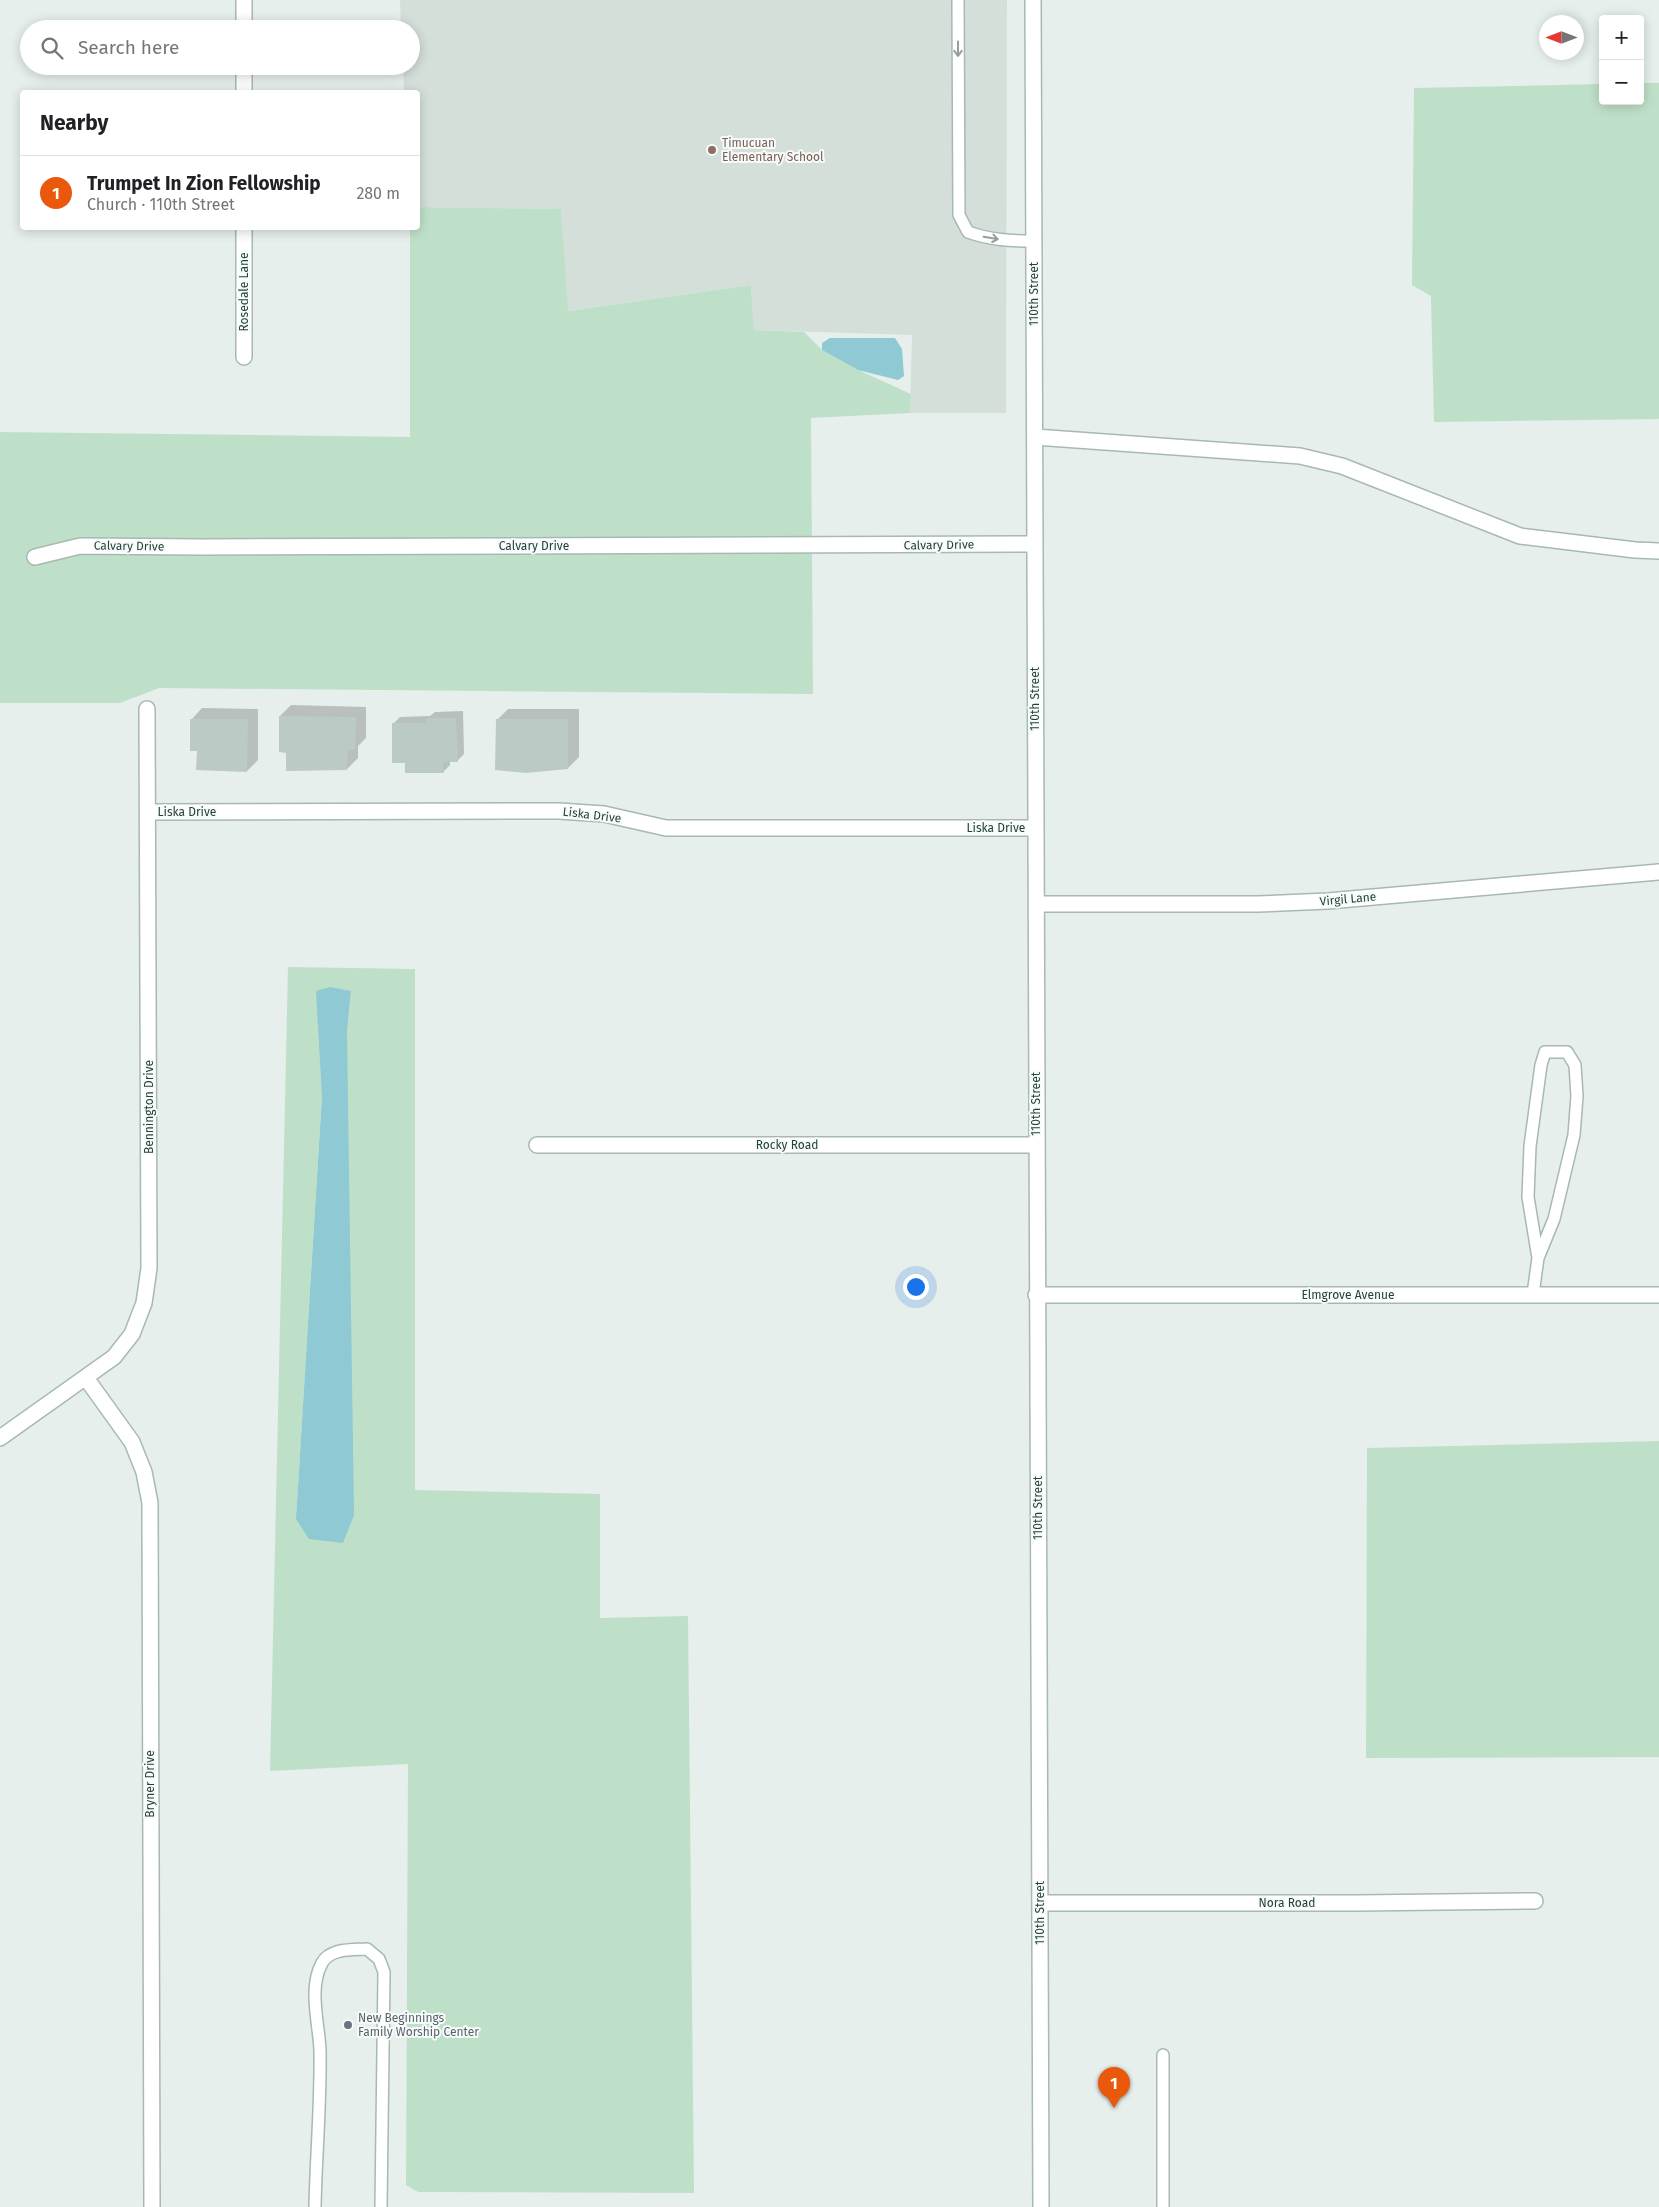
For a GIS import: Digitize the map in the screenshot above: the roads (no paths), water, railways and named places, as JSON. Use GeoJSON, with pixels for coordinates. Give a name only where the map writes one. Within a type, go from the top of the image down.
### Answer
{"type":"FeatureCollection","features":[{"type":"Feature","properties":{"kind":"street"},"geometry":{"type":"LineString","coordinates":[[244,0],[244,20]]}},
{"type":"Feature","properties":{"kind":"street","name":"110th Street"},"geometry":{"type":"LineString","coordinates":[[1033,0],[1036,1295],[1041,2207]]}},
{"type":"Feature","properties":{"kind":"street"},"geometry":{"type":"LineString","coordinates":[[244,75],[244,90]]}},
{"type":"Feature","properties":{"kind":"street","name":"Rosedale Lane"},"geometry":{"type":"LineString","coordinates":[[244,230],[244,357]]}},
{"type":"Feature","properties":{"kind":"street"},"geometry":{"type":"LineString","coordinates":[[1035,437],[1300,456],[1342,466],[1520,536],[1635,550],[1659,551]]}},
{"type":"Feature","properties":{"kind":"street","name":"Calvary Drive"},"geometry":{"type":"LineString","coordinates":[[36,557],[80,546],[1035,544]]}},
{"type":"Feature","properties":{"kind":"street","name":"Bennington Drive"},"geometry":{"type":"LineString","coordinates":[[0,1438],[114,1357],[132,1334],[144,1302],[149,1268],[147,709]]}},
{"type":"Feature","properties":{"kind":"street","name":"Liska Drive"},"geometry":{"type":"LineString","coordinates":[[148,812],[559,811],[604,814],[666,828],[1035,828]]}},
{"type":"Feature","properties":{"kind":"street","name":"Virgil Lane"},"geometry":{"type":"LineString","coordinates":[[1036,904],[1258,904],[1328,901],[1659,872]]}},
{"type":"Feature","properties":{"kind":"street","name":"Rocky Road"},"geometry":{"type":"LineString","coordinates":[[537,1144],[1036,1144]]}},
{"type":"Feature","properties":{"kind":"street","name":"Elmgrove Avenue"},"geometry":{"type":"LineString","coordinates":[[1036,1295],[1659,1295]]}},
{"type":"Feature","properties":{"kind":"street","name":"Bryner Drive"},"geometry":{"type":"LineString","coordinates":[[86,1378],[132,1442],[144,1472],[150,1502],[152,2207]]}},
{"type":"Feature","properties":{"kind":"street","name":"Nora Road"},"geometry":{"type":"LineString","coordinates":[[1040,1902],[1358,1903],[1534,1901]]}},
{"type":"Feature","properties":{"kind":"lane"},"geometry":{"type":"LineString","coordinates":[[958,0],[960,215],[968,232],[976,235],[1006,241],[1034,241]]}},
{"type":"Feature","properties":{"kind":"lane"},"geometry":{"type":"LineString","coordinates":[[1533,1294],[1538,1258],[1554,1219],[1574,1135],[1575,1065],[1567,1052],[1545,1052],[1540,1065],[1530,1146],[1528,1197],[1538,1258]]}},
{"type":"Feature","properties":{"kind":"lane"},"geometry":{"type":"LineString","coordinates":[[315,2207],[320,2050],[316,1994],[318,1973],[322,1962],[332,1954],[367,1949],[379,1959],[384,1972],[381,2207]]}},
{"type":"Feature","properties":{"kind":"lane"},"geometry":{"type":"LineString","coordinates":[[1163,2055],[1163,2207]]}},
{"type":"Feature","properties":{"kind":"water"},"geometry":{"type":"Polygon","coordinates":[[[830,338],[895,338],[902,349],[904,376],[898,380],[858,370],[822,350],[822,343],[830,338]]]}},
{"type":"Feature","properties":{"kind":"water"},"geometry":{"type":"Polygon","coordinates":[[[330,987],[351,991],[347,1032],[354,1515],[343,1543],[309,1539],[296,1519],[322,1096],[316,991],[330,987]]]}},
{"type":"Feature","properties":{"kind":"place","name":"Timucuan Elementary School"},"geometry":{"type":"Point","coordinates":[712,150]}},
{"type":"Feature","properties":{"kind":"place","name":"New Beginnings Family Worship Center"},"geometry":{"type":"Point","coordinates":[348,2025]}},
{"type":"Feature","properties":{"kind":"place","name":"Trumpet In Zion Fellowship"},"geometry":{"type":"Point","coordinates":[1114,2108]}}]}
